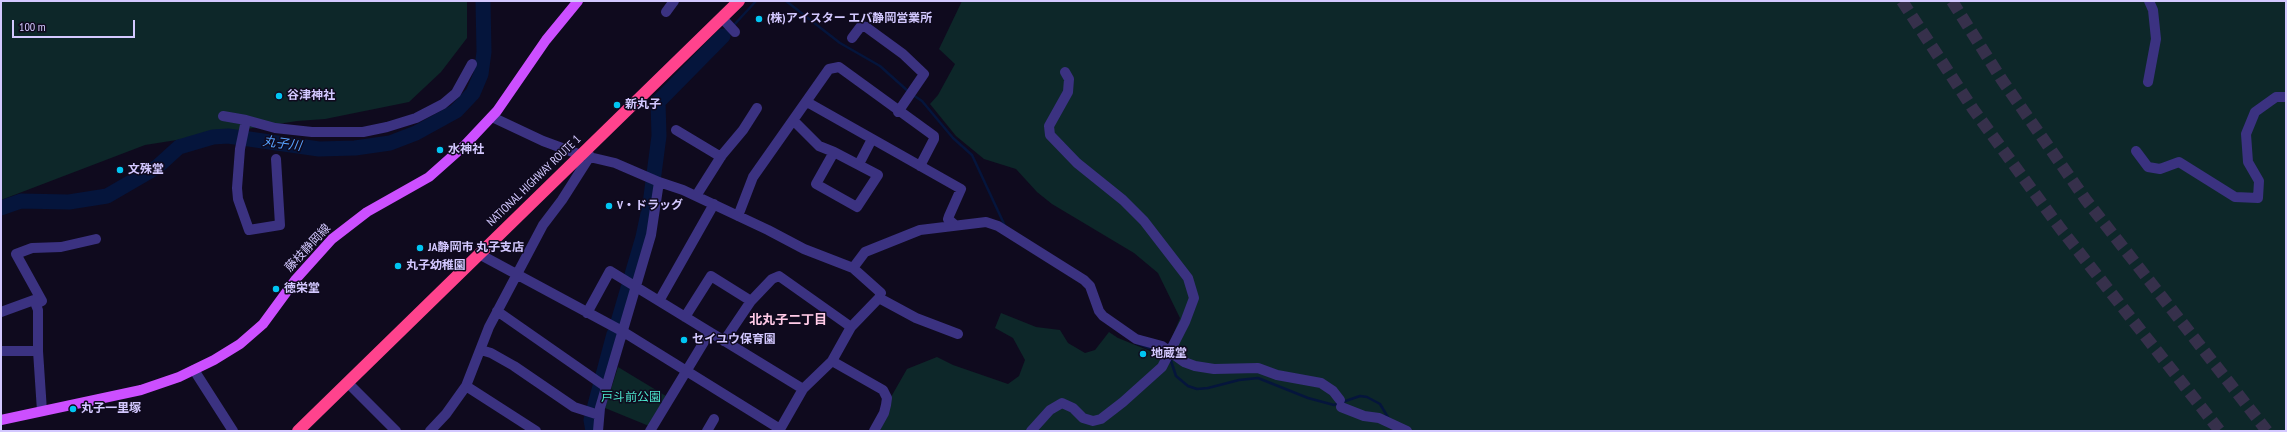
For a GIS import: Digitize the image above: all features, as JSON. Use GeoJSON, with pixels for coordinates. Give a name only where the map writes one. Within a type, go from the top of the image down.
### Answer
{"type":"FeatureCollection","features":[{"type":"Feature","properties":{"kind":"highway","name":"NATIONAL HIGHWAY ROUTE 1"},"geometry":{"type":"LineString","coordinates":[[298,431],[479,254],[585,156],[725,21],[739,1]]}},
{"type":"Feature","properties":{"kind":"main road","name":"藤枝静岡線"},"geometry":{"type":"LineString","coordinates":[[1,420],[141,390],[194,370],[214,360],[252,335],[294,281],[332,239],[367,212],[413,187],[440,168],[492,117],[546,40],[578,1]]}},
{"type":"Feature","properties":{"kind":"street"},"geometry":{"type":"LineString","coordinates":[[666,12],[674,1]]}},
{"type":"Feature","properties":{"kind":"street"},"geometry":{"type":"LineString","coordinates":[[2148,82],[2156,39],[2153,10],[2149,1]]}},
{"type":"Feature","properties":{"kind":"street"},"geometry":{"type":"LineString","coordinates":[[725,21],[735,32]]}},
{"type":"Feature","properties":{"kind":"street"},"geometry":{"type":"LineString","coordinates":[[852,38],[861,26],[866,27],[903,54],[924,74],[898,112]]}},
{"type":"Feature","properties":{"kind":"street"},"geometry":{"type":"LineString","coordinates":[[223,116],[275,128],[312,132],[363,132],[387,127],[416,118],[443,104],[456,93],[472,64]]}},
{"type":"Feature","properties":{"kind":"street"},"geometry":{"type":"LineString","coordinates":[[738,216],[753,178],[829,69],[839,67],[898,112],[934,136],[934,139],[920,166]]}},
{"type":"Feature","properties":{"kind":"street"},"geometry":{"type":"LineString","coordinates":[[1031,431],[1050,410],[1062,403],[1073,408],[1088,421],[1101,419],[1162,367],[1191,308],[1194,298],[1192,288],[1179,265],[1136,212],[1077,163],[1050,134],[1049,126],[1068,92],[1069,79],[1066,72]]}},
{"type":"Feature","properties":{"kind":"street"},"geometry":{"type":"LineString","coordinates":[[2136,151],[2148,166],[2160,169],[2179,162],[2235,198],[2258,198],[2258,181],[2248,162],[2246,134],[2254,112],[2276,97],[2286,97]]}},
{"type":"Feature","properties":{"kind":"street"},"geometry":{"type":"LineString","coordinates":[[807,102],[961,190],[948,219],[955,225]]}},
{"type":"Feature","properties":{"kind":"street"},"geometry":{"type":"LineString","coordinates":[[696,196],[721,156],[738,138],[757,108]]}},
{"type":"Feature","properties":{"kind":"street"},"geometry":{"type":"LineString","coordinates":[[479,254],[622,331],[779,430],[803,389],[832,361],[852,327],[879,298],[881,293],[853,268],[804,249],[714,204],[615,163],[585,156],[537,139],[492,117]]}},
{"type":"Feature","properties":{"kind":"street"},"geometry":{"type":"LineString","coordinates":[[246,121],[240,149],[237,188],[238,199],[249,230],[280,225],[276,159]]}},
{"type":"Feature","properties":{"kind":"street"},"geometry":{"type":"LineString","coordinates":[[794,121],[819,146],[834,152],[859,164],[878,175],[857,207],[816,184],[834,152]]}},
{"type":"Feature","properties":{"kind":"street"},"geometry":{"type":"LineString","coordinates":[[676,130],[721,156]]}},
{"type":"Feature","properties":{"kind":"street"},"geometry":{"type":"LineString","coordinates":[[859,164],[872,139]]}},
{"type":"Feature","properties":{"kind":"street"},"geometry":{"type":"LineString","coordinates":[[430,431],[446,414],[466,386],[497,311],[543,224],[562,200],[585,156]]}},
{"type":"Feature","properties":{"kind":"street"},"geometry":{"type":"LineString","coordinates":[[601,430],[599,415],[622,331],[631,285],[651,235],[655,180]]}},
{"type":"Feature","properties":{"kind":"street"},"geometry":{"type":"LineString","coordinates":[[659,301],[714,204]]}},
{"type":"Feature","properties":{"kind":"street"},"geometry":{"type":"LineString","coordinates":[[853,268],[865,252],[920,230],[986,222],[998,226],[1084,280],[1090,286],[1099,311],[1110,322],[1141,341],[1169,351],[1184,362],[1195,366],[1214,369],[1258,368],[1277,375],[1321,383],[1333,391],[1341,404],[1364,416],[1380,418],[1406,431]]}},
{"type":"Feature","properties":{"kind":"street"},"geometry":{"type":"LineString","coordinates":[[36,304],[42,301],[16,254],[32,248],[61,247],[96,239]]}},
{"type":"Feature","properties":{"kind":"street"},"geometry":{"type":"LineString","coordinates":[[587,313],[610,271],[803,389]]}},
{"type":"Feature","properties":{"kind":"street"},"geometry":{"type":"LineString","coordinates":[[685,317],[711,276],[752,301]]}},
{"type":"Feature","properties":{"kind":"street"},"geometry":{"type":"LineString","coordinates":[[724,341],[752,301],[775,277],[782,277],[833,316],[852,327]]}},
{"type":"Feature","properties":{"kind":"street"},"geometry":{"type":"LineString","coordinates":[[879,298],[916,318],[958,334]]}},
{"type":"Feature","properties":{"kind":"street"},"geometry":{"type":"LineString","coordinates":[[1,312],[34,300],[36,304],[38,310],[38,351],[42,411]]}},
{"type":"Feature","properties":{"kind":"street"},"geometry":{"type":"LineString","coordinates":[[497,311],[606,387]]}},
{"type":"Feature","properties":{"kind":"street"},"geometry":{"type":"LineString","coordinates":[[650,431],[710,332]]}},
{"type":"Feature","properties":{"kind":"street"},"geometry":{"type":"LineString","coordinates":[[481,350],[504,360],[574,407],[599,415]]}},
{"type":"Feature","properties":{"kind":"street"},"geometry":{"type":"LineString","coordinates":[[1,351],[38,351]]}},
{"type":"Feature","properties":{"kind":"street"},"geometry":{"type":"LineString","coordinates":[[832,361],[883,390],[887,398],[886,405],[884,413],[874,431]]}},
{"type":"Feature","properties":{"kind":"street"},"geometry":{"type":"LineString","coordinates":[[194,370],[233,431]]}},
{"type":"Feature","properties":{"kind":"street"},"geometry":{"type":"LineString","coordinates":[[348,383],[396,431]]}},
{"type":"Feature","properties":{"kind":"street"},"geometry":{"type":"LineString","coordinates":[[466,386],[536,431]]}},
{"type":"Feature","properties":{"kind":"street"},"geometry":{"type":"LineString","coordinates":[[707,431],[714,419]]}},
{"type":"Feature","properties":{"kind":"green space"},"geometry":{"type":"Polygon","coordinates":[[[1,1],[467,1],[467,38],[441,72],[409,102],[325,119],[297,121],[145,145],[1,200],[1,1]]]}},
{"type":"Feature","properties":{"kind":"green space"},"geometry":{"type":"Polygon","coordinates":[[[962,1],[2286,1],[2286,431],[880,431],[891,397],[907,369],[937,357],[953,365],[1008,384],[1019,376],[1025,360],[1013,338],[995,328],[1001,313],[1036,327],[1060,330],[1068,343],[1085,353],[1095,350],[1109,332],[1118,338],[1155,353],[1164,348],[1170,342],[1180,318],[1158,273],[1134,253],[1052,204],[1037,192],[1016,169],[984,159],[956,136],[930,104],[938,95],[955,64],[939,49],[962,1]]]}},
{"type":"Feature","properties":{"kind":"green space","name":"戸斗前公園"},"geometry":{"type":"Polygon","coordinates":[[[618,367],[666,396],[649,426],[605,408],[618,367]]]}},
{"type":"Feature","properties":{"kind":"waterway","name":"丸子川"},"geometry":{"type":"LineString","coordinates":[[1,208],[21,201],[69,202],[107,196],[157,167],[179,147],[213,137],[228,136],[319,149],[355,148],[390,143],[416,133],[456,111],[473,93],[481,74],[484,52],[483,1]]}},
{"type":"Feature","properties":{"kind":"waterway"},"geometry":{"type":"LineString","coordinates":[[733,26],[756,1]]}},
{"type":"Feature","properties":{"kind":"waterway"},"geometry":{"type":"LineString","coordinates":[[786,1],[840,43],[880,66],[909,92]]}},
{"type":"Feature","properties":{"kind":"waterway"},"geometry":{"type":"LineString","coordinates":[[723,36],[730,29]]}},
{"type":"Feature","properties":{"kind":"waterway"},"geometry":{"type":"LineString","coordinates":[[618,322],[643,237],[650,204],[659,136],[658,102],[723,36]]}},
{"type":"Feature","properties":{"kind":"waterway"},"geometry":{"type":"LineString","coordinates":[[913,95],[922,101],[953,138],[972,155],[1005,226]]}},
{"type":"Feature","properties":{"kind":"waterway"},"geometry":{"type":"LineString","coordinates":[[593,431],[591,420],[614,334]]}},
{"type":"Feature","properties":{"kind":"waterway"},"geometry":{"type":"LineString","coordinates":[[1136,343],[1165,354]]}},
{"type":"Feature","properties":{"kind":"waterway"},"geometry":{"type":"LineString","coordinates":[[1170,358],[1176,376],[1188,386],[1197,389],[1208,388],[1239,380],[1258,378],[1308,398],[1334,405],[1360,396],[1367,397],[1380,404],[1389,419]]}},
{"type":"Feature","properties":{"kind":"tunnel"},"geometry":{"type":"LineString","coordinates":[[1902,1],[1973,109],[2060,228],[2220,431]]}},
{"type":"Feature","properties":{"kind":"tunnel"},"geometry":{"type":"LineString","coordinates":[[1952,1],[2002,80],[2086,200],[2267,431]]}},
{"type":"Feature","properties":{"kind":"place","name":"(株)アイスター エバ静岡営業所"},"geometry":{"type":"Point","coordinates":[759,19]}},
{"type":"Feature","properties":{"kind":"place","name":"谷津神社"},"geometry":{"type":"Point","coordinates":[279,96]}},
{"type":"Feature","properties":{"kind":"place","name":"新丸子"},"geometry":{"type":"Point","coordinates":[617,105]}},
{"type":"Feature","properties":{"kind":"place","name":"水神社"},"geometry":{"type":"Point","coordinates":[440,150]}},
{"type":"Feature","properties":{"kind":"place","name":"文殊堂"},"geometry":{"type":"Point","coordinates":[120,170]}},
{"type":"Feature","properties":{"kind":"place","name":"V・ドラッグ"},"geometry":{"type":"Point","coordinates":[609,206]}},
{"type":"Feature","properties":{"kind":"place","name":"JA静岡市 丸子支店"},"geometry":{"type":"Point","coordinates":[420,248]}},
{"type":"Feature","properties":{"kind":"place","name":"丸子幼稚園"},"geometry":{"type":"Point","coordinates":[398,266]}},
{"type":"Feature","properties":{"kind":"place","name":"徳栄堂"},"geometry":{"type":"Point","coordinates":[276,289]}},
{"type":"Feature","properties":{"kind":"place","name":"セイユウ保育園"},"geometry":{"type":"Point","coordinates":[684,340]}},
{"type":"Feature","properties":{"kind":"place","name":"地蔵堂"},"geometry":{"type":"Point","coordinates":[1143,354]}},
{"type":"Feature","properties":{"kind":"place","name":"丸子一里塚"},"geometry":{"type":"Point","coordinates":[73,409]}},
{"type":"Feature","properties":{"kind":"district","name":"北丸子二丁目"},"geometry":{"type":"Point","coordinates":[788,320]}}]}
